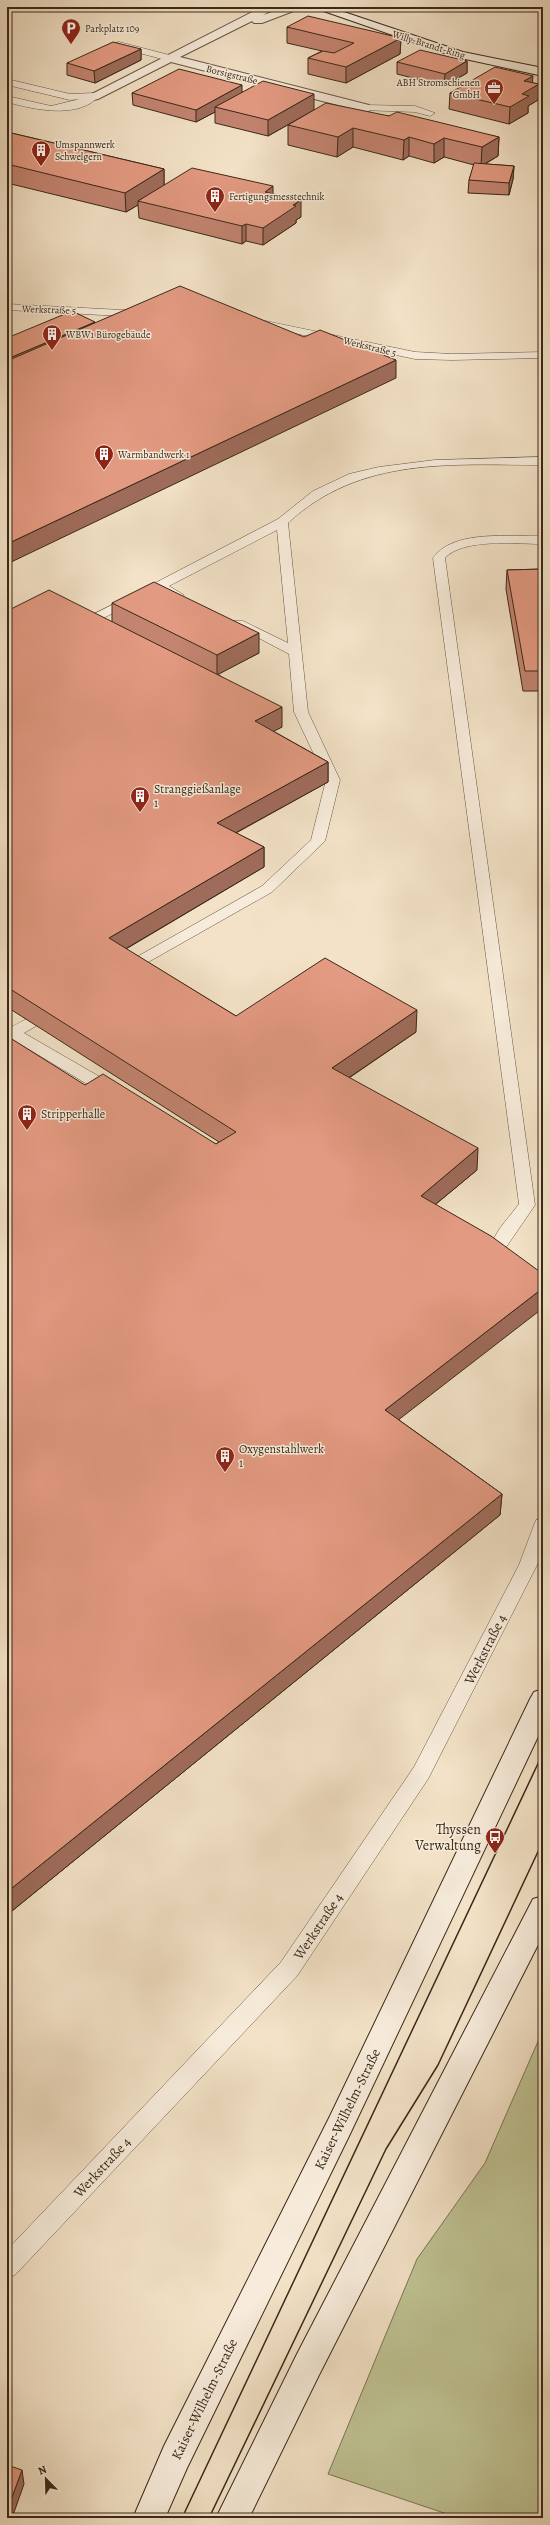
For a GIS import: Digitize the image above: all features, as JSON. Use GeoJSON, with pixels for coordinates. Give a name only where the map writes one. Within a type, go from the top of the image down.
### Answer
{"type":"FeatureCollection","features":[{"type":"Feature","properties":{"kind":"main road"},"geometry":{"type":"LineString","coordinates":[[94,96],[226,31],[271,7]]}},
{"type":"Feature","properties":{"kind":"main road"},"geometry":{"type":"LineString","coordinates":[[226,31],[298,7]]}},
{"type":"Feature","properties":{"kind":"main road","name":"Willy-Brandt-Ring"},"geometry":{"type":"LineString","coordinates":[[318,7],[460,55],[543,72]]}},
{"type":"Feature","properties":{"kind":"main road","name":"Willy-Brandt-Ring"},"geometry":{"type":"LineString","coordinates":[[355,7],[389,18]]}},
{"type":"Feature","properties":{"kind":"main road","name":"Borsigstraße"},"geometry":{"type":"LineString","coordinates":[[170,58],[365,108]]}},
{"type":"Feature","properties":{"kind":"main road"},"geometry":{"type":"LineString","coordinates":[[526,69],[543,75]]}},
{"type":"Feature","properties":{"kind":"main road","name":"Kaiser-Wilhelm-Straße"},"geometry":{"type":"LineString","coordinates":[[149,2518],[175,2457],[340,2124],[543,1698]]}},
{"type":"Feature","properties":{"kind":"main road"},"geometry":{"type":"LineString","coordinates":[[232,2518],[290,2397],[474,2046],[543,1907]]}},
{"type":"Feature","properties":{"kind":"lane"},"geometry":{"type":"LineString","coordinates":[[117,45],[170,58]]}},
{"type":"Feature","properties":{"kind":"lane"},"geometry":{"type":"LineString","coordinates":[[7,82],[70,97],[94,96]]}},
{"type":"Feature","properties":{"kind":"lane"},"geometry":{"type":"LineString","coordinates":[[7,99],[48,109],[62,110],[75,106],[94,96]]}},
{"type":"Feature","properties":{"kind":"lane"},"geometry":{"type":"LineString","coordinates":[[365,108],[415,109],[430,113]]}},
{"type":"Feature","properties":{"kind":"lane","name":"Werkstraße 5"},"geometry":{"type":"LineString","coordinates":[[7,307],[154,315]]}},
{"type":"Feature","properties":{"kind":"lane","name":"Werkstraße 5"},"geometry":{"type":"LineString","coordinates":[[238,320],[288,326],[396,353],[422,356],[543,354]]}},
{"type":"Feature","properties":{"kind":"lane"},"geometry":{"type":"LineString","coordinates":[[80,624],[159,586],[282,522],[302,503],[326,489],[364,474],[438,463],[543,461]]}},
{"type":"Feature","properties":{"kind":"lane"},"geometry":{"type":"LineString","coordinates":[[114,976],[267,889],[318,842],[333,780],[300,712],[293,651],[282,522]]}},
{"type":"Feature","properties":{"kind":"lane"},"geometry":{"type":"LineString","coordinates":[[490,1258],[506,1232],[527,1205],[439,558],[447,549],[465,542],[543,540]]}},
{"type":"Feature","properties":{"kind":"lane"},"geometry":{"type":"LineString","coordinates":[[159,586],[187,600]]}},
{"type":"Feature","properties":{"kind":"lane"},"geometry":{"type":"LineString","coordinates":[[230,620],[293,651]]}},
{"type":"Feature","properties":{"kind":"lane"},"geometry":{"type":"LineString","coordinates":[[10,1031],[60,1006]]}},
{"type":"Feature","properties":{"kind":"lane"},"geometry":{"type":"LineString","coordinates":[[10,1031],[130,1102]]}},
{"type":"Feature","properties":{"kind":"lane","name":"Werkstraße 4"},"geometry":{"type":"LineString","coordinates":[[7,2267],[289,1969],[421,1773],[528,1565],[543,1524]]}},
{"type":"Feature","properties":{"kind":"green space"},"geometry":{"type":"Polygon","coordinates":[[[543,2030],[543,2518],[459,2518],[328,2474],[417,2259],[485,2163],[543,2030]]]}},
{"type":"Feature","properties":{"kind":"building"},"geometry":{"type":"Polygon","coordinates":[[[308,16],[401,38],[346,67],[308,58],[323,51],[334,53],[354,43],[287,27],[308,16]]]}},
{"type":"Feature","properties":{"kind":"building"},"geometry":{"type":"Polygon","coordinates":[[[113,42],[141,49],[94,71],[67,63],[113,42]]]}},
{"type":"Feature","properties":{"kind":"building"},"geometry":{"type":"Polygon","coordinates":[[[420,50],[467,61],[445,74],[397,62],[420,50]]]}},
{"type":"Feature","properties":{"kind":"building"},"geometry":{"type":"Polygon","coordinates":[[[495,67],[533,76],[524,81],[539,84],[522,94],[529,96],[510,107],[450,93],[495,67]]]}},
{"type":"Feature","properties":{"kind":"building"},"geometry":{"type":"Polygon","coordinates":[[[179,69],[242,85],[196,110],[132,93],[179,69]]]}},
{"type":"Feature","properties":{"kind":"building"},"geometry":{"type":"Polygon","coordinates":[[[263,81],[314,94],[268,120],[215,107],[263,81]]]}},
{"type":"Feature","properties":{"kind":"building"},"geometry":{"type":"Polygon","coordinates":[[[326,103],[389,116],[397,112],[499,137],[482,147],[444,138],[434,144],[409,137],[404,140],[353,128],[338,137],[288,125],[326,103]]]}},
{"type":"Feature","properties":{"kind":"building"},"geometry":{"type":"Polygon","coordinates":[[[7,132],[164,169],[125,193],[7,164],[7,132]]]}},
{"type":"Feature","properties":{"kind":"building"},"geometry":{"type":"Polygon","coordinates":[[[474,163],[514,166],[509,183],[469,180],[474,163]]]}},
{"type":"Feature","properties":{"kind":"building"},"geometry":{"type":"Polygon","coordinates":[[[192,168],[273,186],[265,192],[301,200],[293,205],[296,206],[263,228],[246,224],[242,226],[138,201],[192,168]]]}},
{"type":"Feature","properties":{"kind":"building","name":"Warmbandwerk 1"},"geometry":{"type":"Polygon","coordinates":[[[180,286],[304,337],[320,330],[396,360],[7,544],[7,361],[180,286]]]}},
{"type":"Feature","properties":{"kind":"building"},"geometry":{"type":"Polygon","coordinates":[[[72,311],[95,322],[7,359],[7,338],[72,311]]]}},
{"type":"Feature","properties":{"kind":"building"},"geometry":{"type":"Polygon","coordinates":[[[543,569],[543,671],[525,671],[507,570],[543,569]]]}},
{"type":"Feature","properties":{"kind":"building"},"geometry":{"type":"Polygon","coordinates":[[[154,582],[259,633],[217,655],[112,603],[154,582]]]}},
{"type":"Feature","properties":{"kind":"building","name":"Oxygenstahlwerk 1"},"geometry":{"type":"Polygon","coordinates":[[[49,590],[282,707],[255,721],[328,762],[217,823],[264,847],[109,938],[236,1016],[325,958],[417,1010],[332,1068],[478,1148],[421,1196],[491,1236],[543,1274],[543,1288],[385,1410],[502,1494],[7,1892],[7,1036],[85,1085],[103,1074],[216,1144],[236,1132],[7,987],[7,611],[49,590]]]}},
{"type":"Feature","properties":{"kind":"building"},"geometry":{"type":"Polygon","coordinates":[[[7,2465],[22,2470],[7,2511],[7,2465]]]}},
{"type":"Feature","properties":{"kind":"tram line"},"geometry":{"type":"LineString","coordinates":[[182,2518],[543,1753]]}},
{"type":"Feature","properties":{"kind":"tram line"},"geometry":{"type":"LineString","coordinates":[[209,2518],[386,2149],[438,2065],[543,1841]]}},
{"type":"Feature","properties":{"kind":"place","name":"Parkplatz 109"},"geometry":{"type":"Point","coordinates":[71,45]}},
{"type":"Feature","properties":{"kind":"place","name":"ABH Stromschienen GmbH"},"geometry":{"type":"Point","coordinates":[494,105]}},
{"type":"Feature","properties":{"kind":"place","name":"Umspannwerk Schwelgern"},"geometry":{"type":"Point","coordinates":[41,167]}},
{"type":"Feature","properties":{"kind":"place","name":"Fertigungsmesstechnik"},"geometry":{"type":"Point","coordinates":[215,213]}},
{"type":"Feature","properties":{"kind":"place","name":"WBW1 Bürogebäude"},"geometry":{"type":"Point","coordinates":[52,351]}},
{"type":"Feature","properties":{"kind":"place","name":"Warmbandwerk 1"},"geometry":{"type":"Point","coordinates":[104,471]}},
{"type":"Feature","properties":{"kind":"place","name":"Stranggießanlage 1"},"geometry":{"type":"Point","coordinates":[140,813]}},
{"type":"Feature","properties":{"kind":"place","name":"Stripperhalle"},"geometry":{"type":"Point","coordinates":[27,1131]}},
{"type":"Feature","properties":{"kind":"place","name":"Oxygenstahlwerk 1"},"geometry":{"type":"Point","coordinates":[225,1473]}},
{"type":"Feature","properties":{"kind":"place","name":"Thyssen Verwaltung"},"geometry":{"type":"Point","coordinates":[495,1854]}}]}
